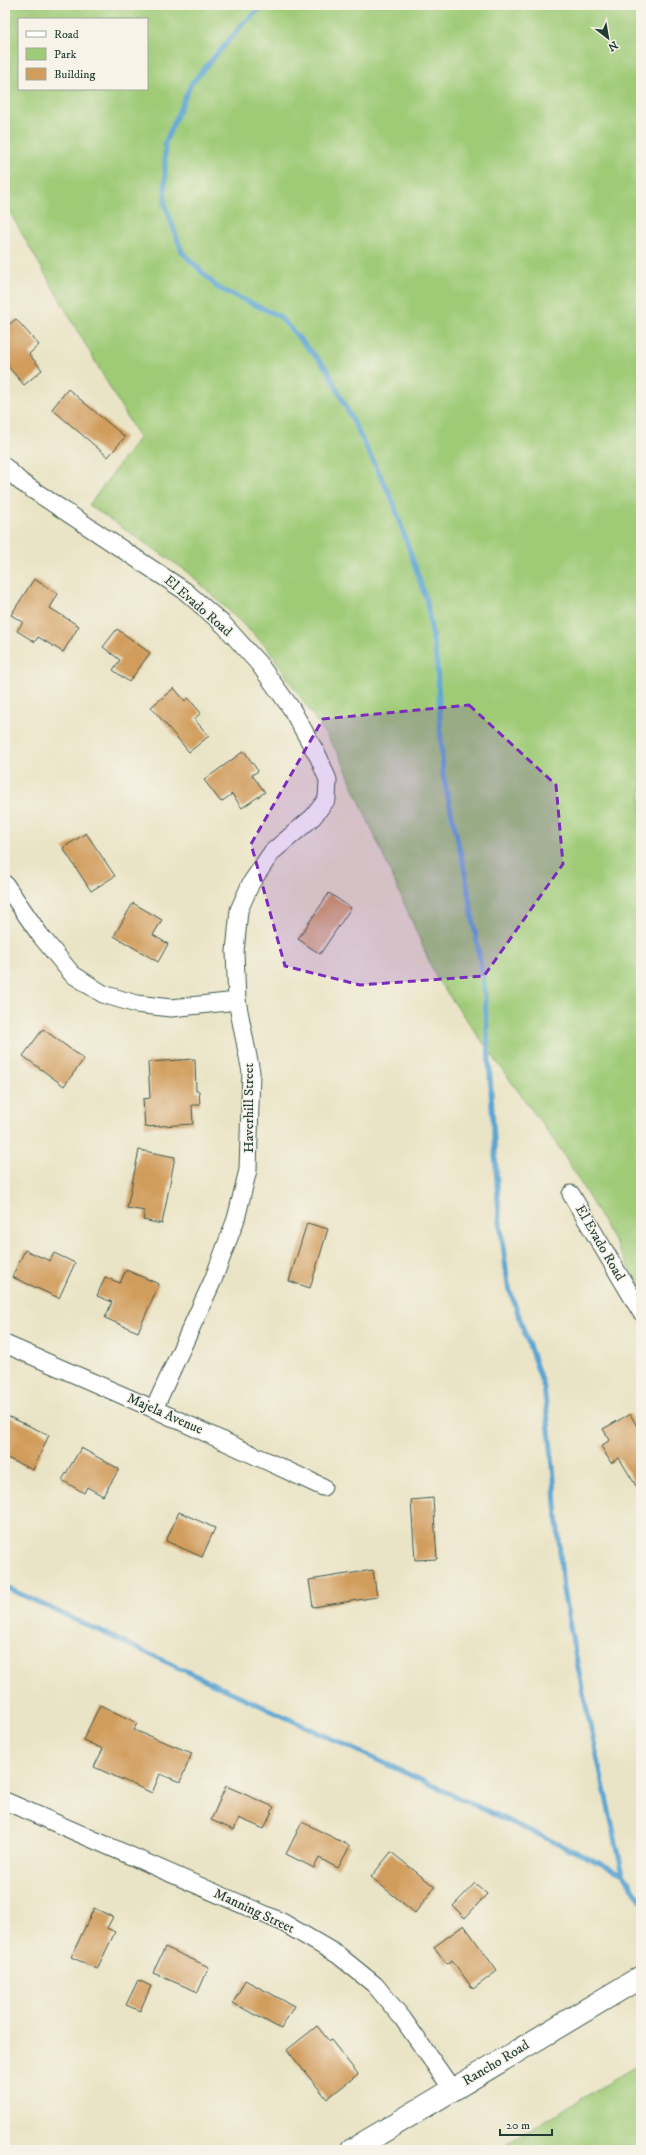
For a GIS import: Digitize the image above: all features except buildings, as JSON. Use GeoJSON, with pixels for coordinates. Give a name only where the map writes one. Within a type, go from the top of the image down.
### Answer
{"type":"FeatureCollection","features":[{"type":"Feature","properties":{"kind":"street","name":"El Evado Road"},"geometry":{"type":"LineString","coordinates":[[5,467],[21,482],[185,591],[224,625],[259,664],[291,708],[319,758],[328,780],[327,799]]}},
{"type":"Feature","properties":{"kind":"street","name":"Haverhill Street"},"geometry":{"type":"LineString","coordinates":[[154,1409],[213,1280],[236,1219],[248,1170],[251,1072],[237,1001],[235,952],[239,910],[251,883],[272,852],[313,817],[327,799]]}},
{"type":"Feature","properties":{"kind":"street"},"geometry":{"type":"LineString","coordinates":[[5,884],[40,935],[72,974],[103,994],[136,1004],[171,1008],[237,1001]]}},
{"type":"Feature","properties":{"kind":"street","name":"El Evado Road"},"geometry":{"type":"LineString","coordinates":[[571,1194],[641,1312]]}},
{"type":"Feature","properties":{"kind":"street","name":"Majela Avenue"},"geometry":{"type":"LineString","coordinates":[[5,1344],[154,1409],[323,1487]]}},
{"type":"Feature","properties":{"kind":"street","name":"Manning Street"},"geometry":{"type":"LineString","coordinates":[[5,1801],[282,1922],[338,1955],[375,1985],[403,2019],[452,2089]]}},
{"type":"Feature","properties":{"kind":"street","name":"Rancho Road"},"geometry":{"type":"LineString","coordinates":[[352,2150],[641,1977]]}},
{"type":"Feature","properties":{"kind":"highlighted area"},"geometry":{"type":"Polygon","coordinates":[[[469,705],[556,785],[563,864],[484,976],[360,985],[285,966],[251,844],[323,719],[469,705]]]}},
{"type":"Feature","properties":{"kind":"green space"},"geometry":{"type":"Polygon","coordinates":[[[5,5],[641,5],[641,1288],[565,1156],[437,979],[340,756],[267,647],[188,572],[89,505],[139,438],[5,204],[5,5]]]}},
{"type":"Feature","properties":{"kind":"green space"},"geometry":{"type":"Polygon","coordinates":[[[641,2063],[641,2150],[496,2150],[641,2063]]]}},
{"type":"Feature","properties":{"kind":"waterway"},"geometry":{"type":"LineString","coordinates":[[264,5],[242,25],[191,84],[165,143],[165,205],[182,252],[218,288],[279,316],[327,369],[392,499],[427,602],[437,665],[443,775],[465,873],[484,984],[499,1214],[508,1285],[544,1388],[553,1466],[563,1590],[582,1688],[623,1874],[641,1900]]}},
{"type":"Feature","properties":{"kind":"waterway"},"geometry":{"type":"LineString","coordinates":[[5,1587],[623,1874]]}}]}
